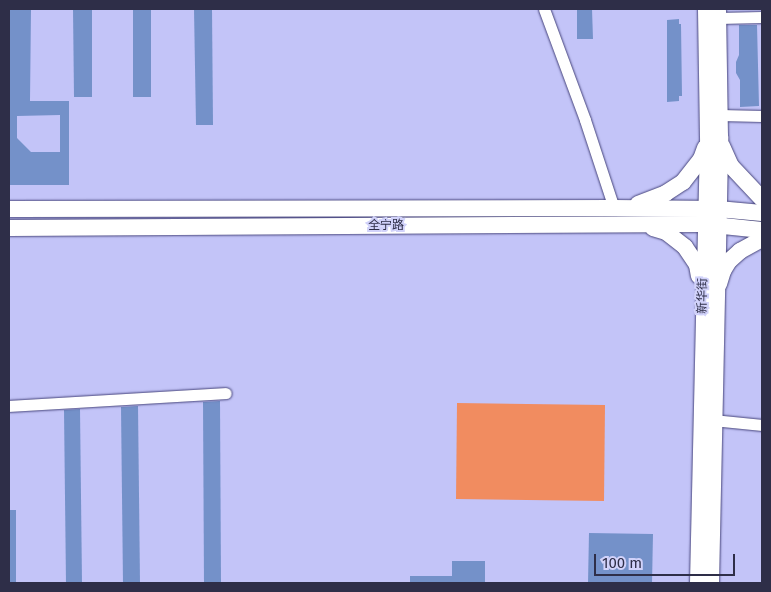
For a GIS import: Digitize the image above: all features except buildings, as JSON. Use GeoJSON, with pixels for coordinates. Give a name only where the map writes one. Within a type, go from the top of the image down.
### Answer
{"type":"FeatureCollection","features":[{"type":"Feature","properties":{"kind":"main road","name":"新华街"},"geometry":{"type":"LineString","coordinates":[[714,12],[720,115],[714,137]]}},
{"type":"Feature","properties":{"kind":"main road","name":"新华街"},"geometry":{"type":"LineString","coordinates":[[698,583],[714,137],[714,12]]}},
{"type":"Feature","properties":{"kind":"main road"},"geometry":{"type":"LineString","coordinates":[[619,208],[649,200],[682,182],[701,159],[714,137],[731,166],[762,199]]}},
{"type":"Feature","properties":{"kind":"main road","name":"全宁路"},"geometry":{"type":"LineString","coordinates":[[9,210],[619,208],[711,217],[762,230]]}},
{"type":"Feature","properties":{"kind":"main road","name":"全宁路"},"geometry":{"type":"LineString","coordinates":[[9,228],[624,225],[762,213]]}},
{"type":"Feature","properties":{"kind":"main road"},"geometry":{"type":"LineString","coordinates":[[624,225],[656,228],[666,232],[685,247],[697,265],[709,312]]}},
{"type":"Feature","properties":{"kind":"main road"},"geometry":{"type":"LineString","coordinates":[[709,312],[723,271],[740,251],[762,239]]}},
{"type":"Feature","properties":{"kind":"main road","name":"新华街"},"geometry":{"type":"LineString","coordinates":[[709,312],[714,420],[711,583]]}},
{"type":"Feature","properties":{"kind":"street"},"geometry":{"type":"LineString","coordinates":[[544,9],[619,208]]}},
{"type":"Feature","properties":{"kind":"street"},"geometry":{"type":"LineString","coordinates":[[714,12],[762,17]]}},
{"type":"Feature","properties":{"kind":"street"},"geometry":{"type":"LineString","coordinates":[[720,115],[762,116]]}},
{"type":"Feature","properties":{"kind":"street"},"geometry":{"type":"LineString","coordinates":[[9,406],[226,393]]}},
{"type":"Feature","properties":{"kind":"street"},"geometry":{"type":"LineString","coordinates":[[714,420],[762,425]]}},
{"type":"Feature","properties":{"kind":"shaded area"},"geometry":{"type":"Polygon","coordinates":[[[457,403],[605,405],[604,501],[456,499],[457,403]]]}}]}
